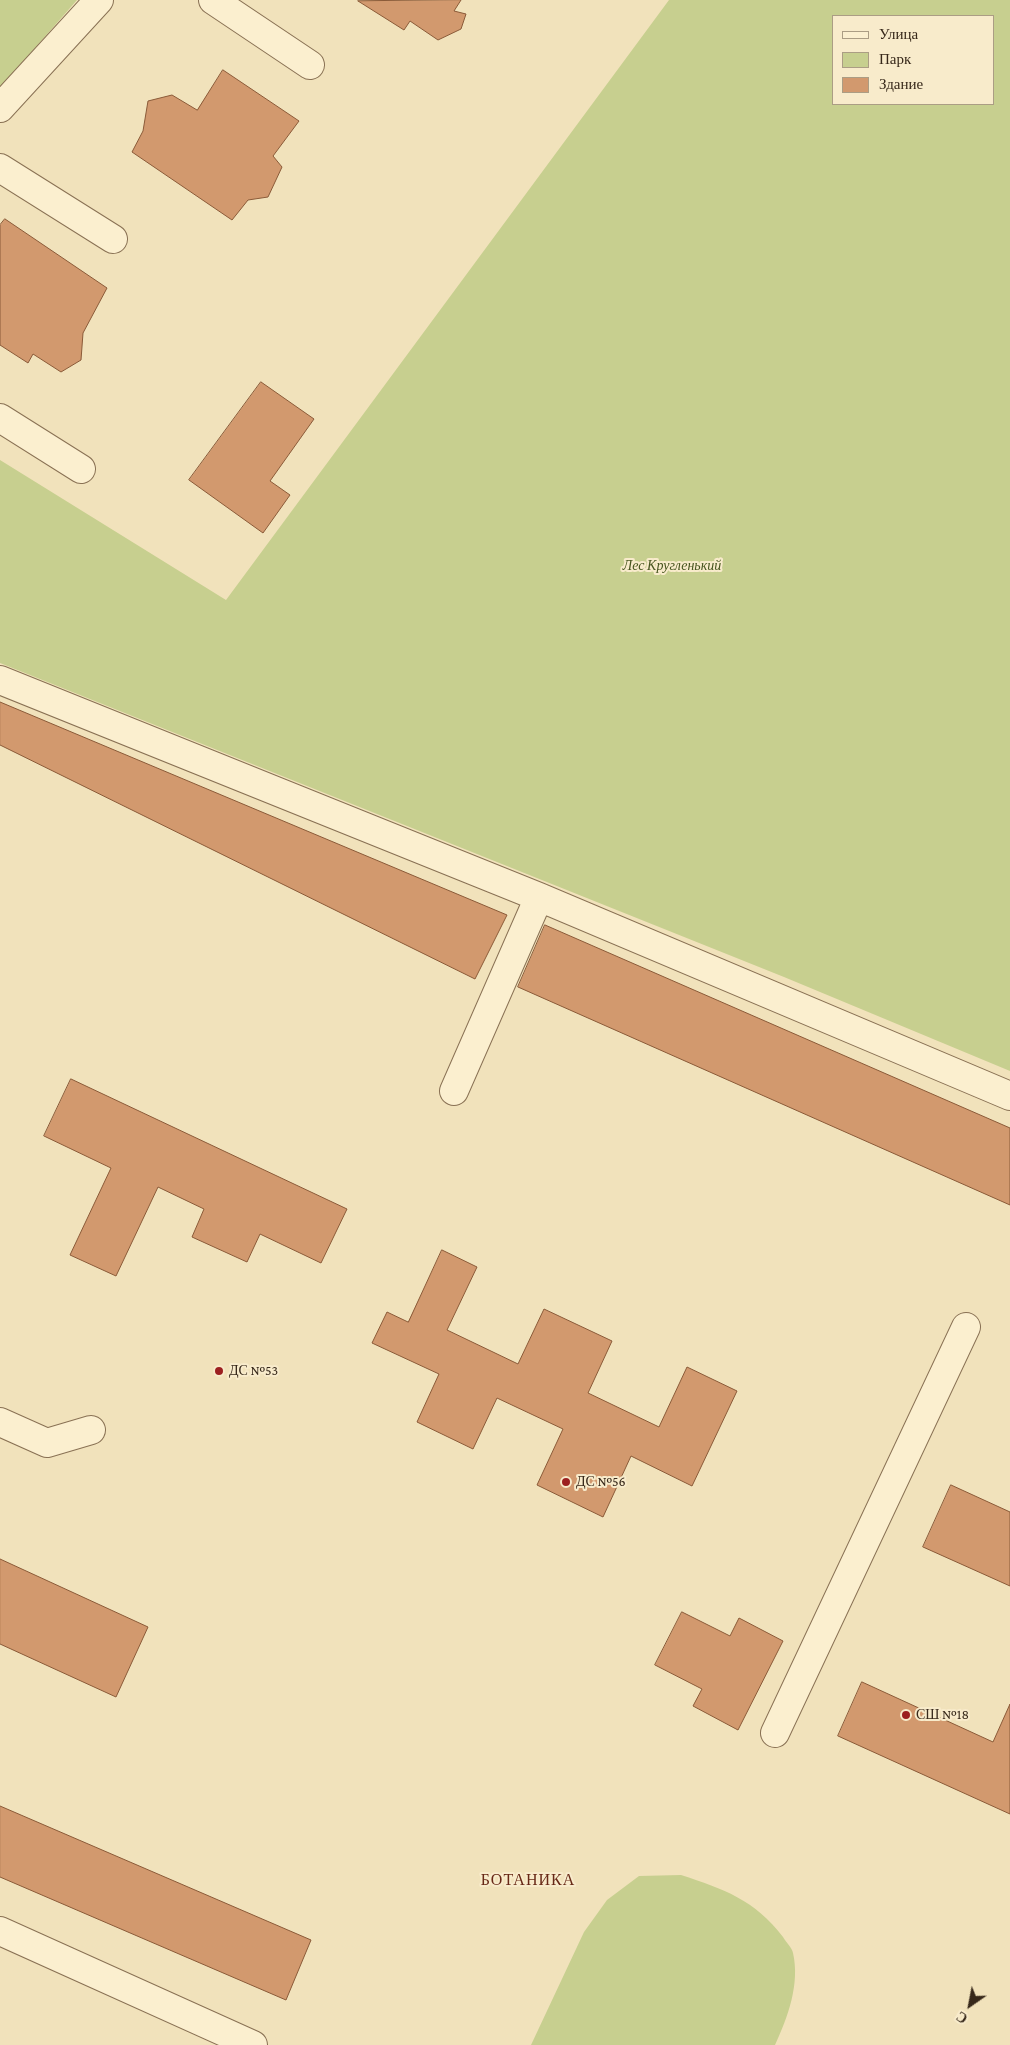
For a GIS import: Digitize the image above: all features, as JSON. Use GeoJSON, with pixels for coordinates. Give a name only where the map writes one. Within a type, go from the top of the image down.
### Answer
{"type":"FeatureCollection","features":[{"type":"Feature","properties":{"kind":"lane"},"geometry":{"type":"LineString","coordinates":[[0,108],[99,0]]}},
{"type":"Feature","properties":{"kind":"lane"},"geometry":{"type":"LineString","coordinates":[[213,0],[310,65]]}},
{"type":"Feature","properties":{"kind":"lane"},"geometry":{"type":"LineString","coordinates":[[0,168],[113,239]]}},
{"type":"Feature","properties":{"kind":"lane"},"geometry":{"type":"LineString","coordinates":[[0,418],[80,469]]}},
{"type":"Feature","properties":{"kind":"lane"},"geometry":{"type":"LineString","coordinates":[[0,680],[539,897],[1010,1096]]}},
{"type":"Feature","properties":{"kind":"lane"},"geometry":{"type":"LineString","coordinates":[[454,1091],[539,897]]}},
{"type":"Feature","properties":{"kind":"lane"},"geometry":{"type":"LineString","coordinates":[[775,1733],[966,1327]]}},
{"type":"Feature","properties":{"kind":"lane"},"geometry":{"type":"LineString","coordinates":[[0,1422],[47,1443],[91,1430]]}},
{"type":"Feature","properties":{"kind":"lane"},"geometry":{"type":"LineString","coordinates":[[0,1931],[253,2045]]}},
{"type":"Feature","properties":{"kind":"green space"},"geometry":{"type":"Polygon","coordinates":[[[0,0],[77,0],[0,88],[0,0]]]}},
{"type":"Feature","properties":{"kind":"green space","name":"Лес Кругленький"},"geometry":{"type":"Polygon","coordinates":[[[669,0],[1010,0],[1010,1071],[784,977],[0,663],[0,460],[226,600],[669,0]]]}},
{"type":"Feature","properties":{"kind":"green space"},"geometry":{"type":"Polygon","coordinates":[[[681,1875],[725,1891],[750,1905],[772,1924],[791,1949],[795,1965],[792,2000],[775,2045],[531,2045],[584,1932],[607,1900],[639,1876],[681,1875]]]}},
{"type":"Feature","properties":{"kind":"building"},"geometry":{"type":"Polygon","coordinates":[[[461,0],[454,11],[466,14],[461,29],[438,40],[410,21],[404,30],[358,1],[461,0]]]}},
{"type":"Feature","properties":{"kind":"building"},"geometry":{"type":"Polygon","coordinates":[[[223,70],[299,121],[273,156],[282,167],[268,197],[248,200],[232,220],[132,152],[143,131],[148,101],[172,95],[197,110],[223,70]]]}},
{"type":"Feature","properties":{"kind":"building"},"geometry":{"type":"Polygon","coordinates":[[[5,219],[107,288],[83,333],[81,360],[61,372],[33,354],[28,363],[0,345],[0,225],[5,219]]]}},
{"type":"Feature","properties":{"kind":"building"},"geometry":{"type":"Polygon","coordinates":[[[261,382],[314,419],[270,481],[290,495],[263,533],[189,480],[261,382]]]}},
{"type":"Feature","properties":{"kind":"building"},"geometry":{"type":"Polygon","coordinates":[[[0,702],[507,915],[475,979],[0,745],[0,702]]]}},
{"type":"Feature","properties":{"kind":"building"},"geometry":{"type":"Polygon","coordinates":[[[545,925],[1010,1128],[1010,1205],[518,987],[545,925]]]}},
{"type":"Feature","properties":{"kind":"building"},"geometry":{"type":"Polygon","coordinates":[[[71,1079],[347,1209],[321,1263],[260,1234],[247,1262],[192,1237],[204,1209],[158,1187],[116,1276],[70,1255],[111,1168],[44,1136],[71,1079]]]}},
{"type":"Feature","properties":{"kind":"building"},"geometry":{"type":"Polygon","coordinates":[[[442,1250],[477,1267],[447,1330],[518,1364],[544,1309],[612,1341],[588,1393],[659,1427],[687,1367],[737,1391],[692,1486],[631,1456],[603,1517],[537,1485],[563,1429],[497,1398],[473,1449],[417,1422],[439,1374],[372,1343],[387,1312],[408,1322],[442,1250]]]}},
{"type":"Feature","properties":{"kind":"building"},"geometry":{"type":"Polygon","coordinates":[[[951,1485],[1010,1512],[1010,1586],[923,1547],[951,1485]]]}},
{"type":"Feature","properties":{"kind":"building"},"geometry":{"type":"Polygon","coordinates":[[[0,1559],[148,1627],[116,1697],[0,1644],[0,1559]]]}},
{"type":"Feature","properties":{"kind":"building"},"geometry":{"type":"Polygon","coordinates":[[[682,1612],[730,1636],[739,1618],[783,1641],[738,1730],[693,1706],[702,1689],[655,1665],[682,1612]]]}},
{"type":"Feature","properties":{"kind":"building"},"geometry":{"type":"Polygon","coordinates":[[[862,1682],[993,1742],[1010,1704],[1010,1814],[838,1736],[862,1682]]]}},
{"type":"Feature","properties":{"kind":"building"},"geometry":{"type":"Polygon","coordinates":[[[0,1806],[311,1940],[286,2000],[0,1877],[0,1806]]]}},
{"type":"Feature","properties":{"kind":"place","name":"ДС №53"},"geometry":{"type":"Point","coordinates":[219,1371]}},
{"type":"Feature","properties":{"kind":"place","name":"ДС №56"},"geometry":{"type":"Point","coordinates":[566,1482]}},
{"type":"Feature","properties":{"kind":"place","name":"СШ №18"},"geometry":{"type":"Point","coordinates":[906,1715]}},
{"type":"Feature","properties":{"kind":"district","name":"БОТАНИКА"},"geometry":{"type":"Point","coordinates":[528,1880]}}]}
